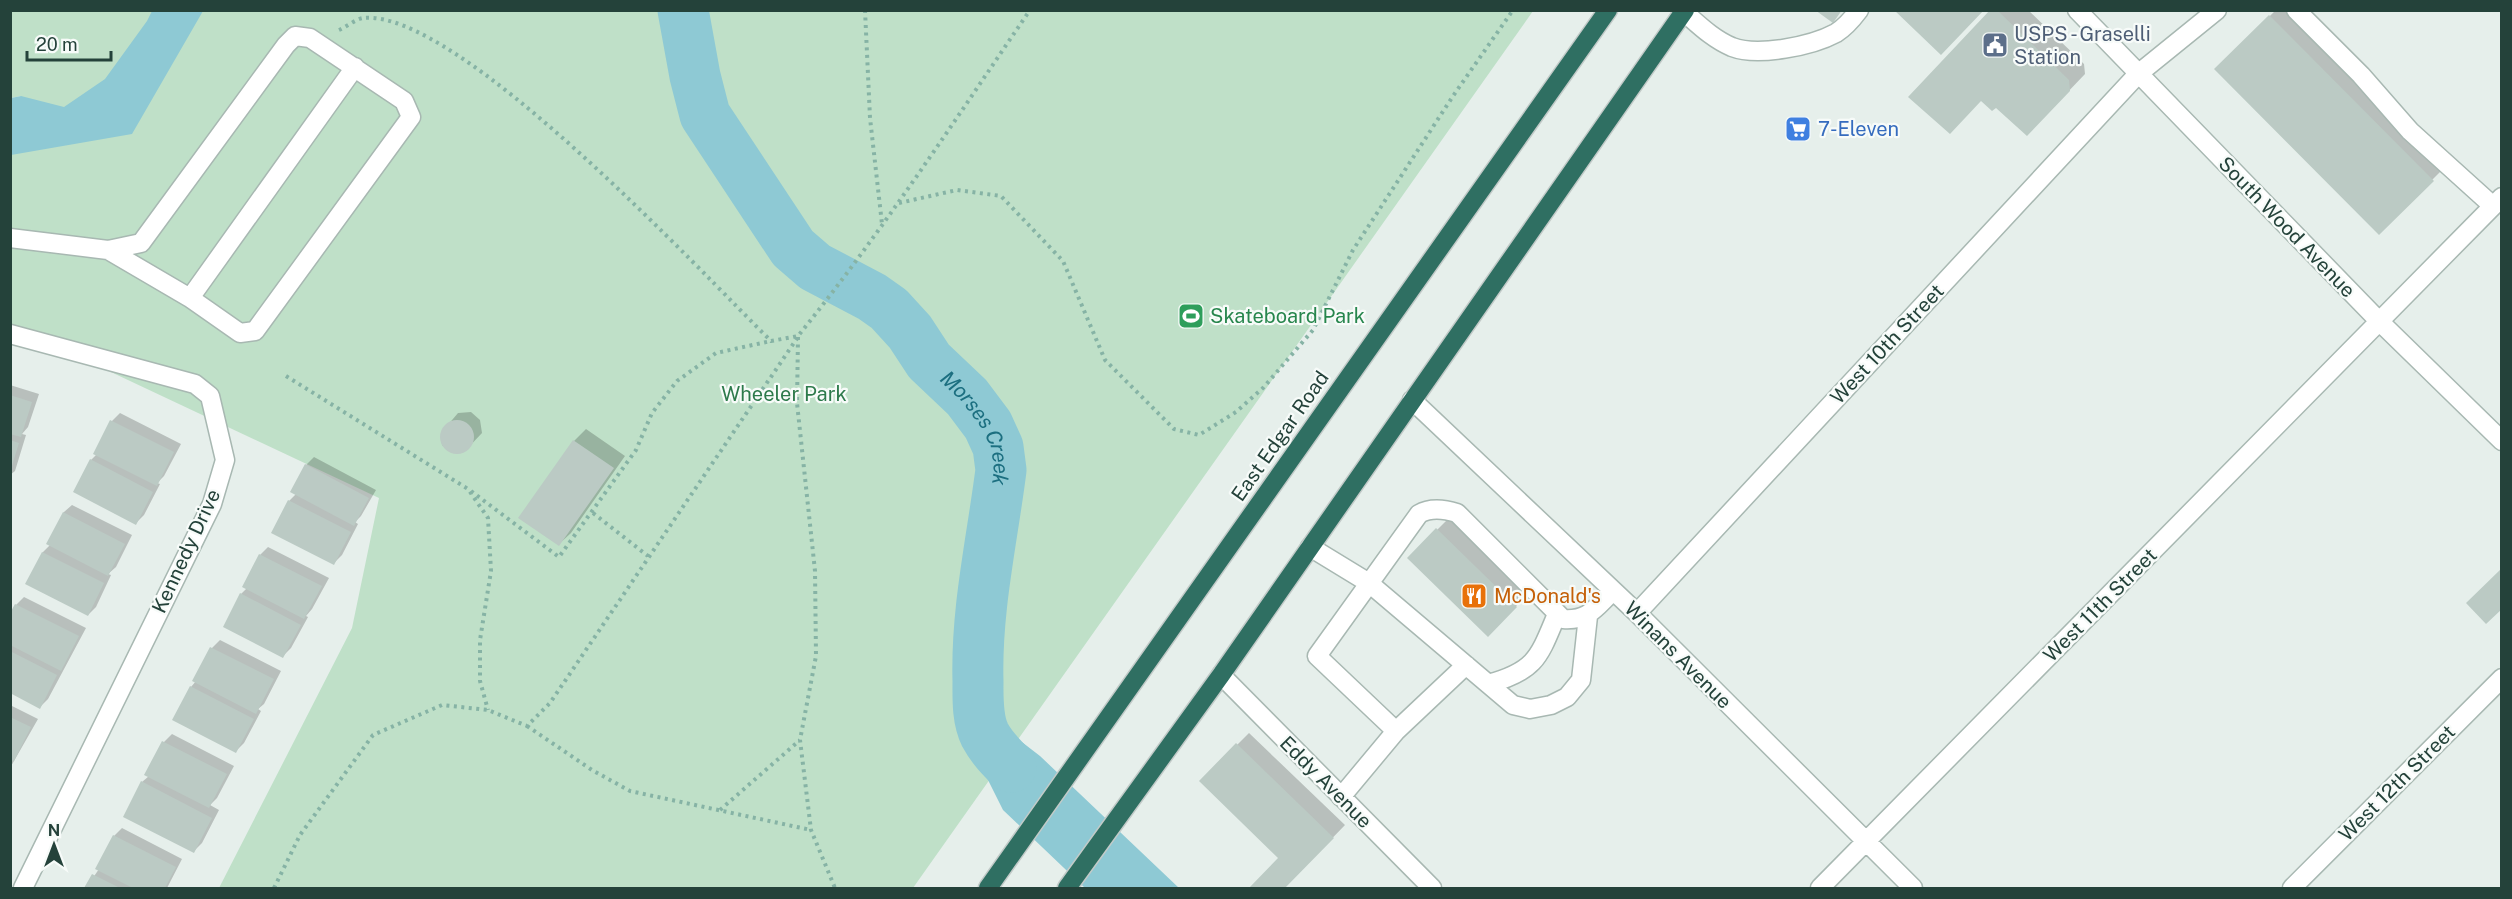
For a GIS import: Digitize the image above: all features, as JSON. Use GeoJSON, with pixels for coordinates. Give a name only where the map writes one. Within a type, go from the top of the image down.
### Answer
{"type":"FeatureCollection","features":[{"type":"Feature","properties":{"kind":"highway","name":"East Edgar Road"},"geometry":{"type":"LineString","coordinates":[[988,888],[1608,10]]}},
{"type":"Feature","properties":{"kind":"highway"},"geometry":{"type":"LineString","coordinates":[[1067,888],[1221,675],[1684,11]]}},
{"type":"Feature","properties":{"kind":"street"},"geometry":{"type":"LineString","coordinates":[[1684,11],[1713,37],[1735,48],[1759,50],[1785,49],[1817,42],[1838,32],[1859,10]]}},
{"type":"Feature","properties":{"kind":"street","name":"South Wood Avenue"},"geometry":{"type":"LineString","coordinates":[[2077,10],[2379,321],[2502,441]]}},
{"type":"Feature","properties":{"kind":"street","name":"West 10th Street"},"geometry":{"type":"LineString","coordinates":[[1636,613],[2138,74],[2217,10]]}},
{"type":"Feature","properties":{"kind":"street"},"geometry":{"type":"LineString","coordinates":[[2296,10],[2373,88],[2410,131],[2497,201]]}},
{"type":"Feature","properties":{"kind":"street"},"geometry":{"type":"LineString","coordinates":[[10,238],[108,250],[141,243],[286,45],[295,36],[310,38],[405,101],[411,117],[255,331],[240,333],[190,298],[108,250]]}},
{"type":"Feature","properties":{"kind":"street"},"geometry":{"type":"LineString","coordinates":[[190,298],[355,67]]}},
{"type":"Feature","properties":{"kind":"street","name":"West 11th Street"},"geometry":{"type":"LineString","coordinates":[[1820,888],[2497,201]]}},
{"type":"Feature","properties":{"kind":"street","name":"Kennedy Drive"},"geometry":{"type":"LineString","coordinates":[[10,334],[195,384],[210,396],[225,460],[212,504],[23,888]]}},
{"type":"Feature","properties":{"kind":"street","name":"Winans Avenue"},"geometry":{"type":"LineString","coordinates":[[1412,400],[1636,613],[1913,888]]}},
{"type":"Feature","properties":{"kind":"street"},"geometry":{"type":"LineString","coordinates":[[1396,731],[1317,656],[1419,514],[1425,511],[1446,509],[1457,513],[1563,619],[1574,620],[1588,616],[1613,591]]}},
{"type":"Feature","properties":{"kind":"street"},"geometry":{"type":"LineString","coordinates":[[1310,547],[1369,584],[1513,705],[1530,710],[1551,705],[1567,697],[1581,680],[1588,616]]}},
{"type":"Feature","properties":{"kind":"street"},"geometry":{"type":"LineString","coordinates":[[1488,684],[1513,678],[1532,664],[1543,648],[1557,614]]}},
{"type":"Feature","properties":{"kind":"street"},"geometry":{"type":"LineString","coordinates":[[1341,797],[1396,731],[1466,665]]}},
{"type":"Feature","properties":{"kind":"street","name":"Eddy Avenue"},"geometry":{"type":"LineString","coordinates":[[1221,675],[1432,888]]}},
{"type":"Feature","properties":{"kind":"street","name":"West 12th Street"},"geometry":{"type":"LineString","coordinates":[[2292,888],[2502,678]]}},
{"type":"Feature","properties":{"kind":"path"},"geometry":{"type":"LineString","coordinates":[[865,10],[870,118],[882,224]]}},
{"type":"Feature","properties":{"kind":"path"},"geometry":{"type":"LineString","coordinates":[[527,726],[550,703],[798,336],[898,203],[1030,10]]}},
{"type":"Feature","properties":{"kind":"path"},"geometry":{"type":"LineString","coordinates":[[898,203],[957,190],[1001,196],[1063,261],[1105,360],[1174,429],[1199,435],[1236,412],[1263,388],[1313,330],[1353,250],[1513,10]]}},
{"type":"Feature","properties":{"kind":"path"},"geometry":{"type":"LineString","coordinates":[[336,32],[362,18],[389,21],[438,41],[523,102],[618,190],[771,341]]}},
{"type":"Feature","properties":{"kind":"path"},"geometry":{"type":"LineString","coordinates":[[286,376],[468,489],[559,557],[593,513],[636,450],[652,413],[677,381],[716,353],[798,336]]}},
{"type":"Feature","properties":{"kind":"path"},"geometry":{"type":"LineString","coordinates":[[798,336],[797,402],[815,571],[816,656],[800,740],[811,830],[835,888]]}},
{"type":"Feature","properties":{"kind":"path"},"geometry":{"type":"LineString","coordinates":[[468,489],[488,518],[491,571],[480,640],[480,681],[488,710]]}},
{"type":"Feature","properties":{"kind":"path"},"geometry":{"type":"LineString","coordinates":[[593,513],[648,556]]}},
{"type":"Feature","properties":{"kind":"path"},"geometry":{"type":"LineString","coordinates":[[274,888],[300,835],[373,735],[442,705],[488,710],[527,726],[592,770],[630,791],[811,830]]}},
{"type":"Feature","properties":{"kind":"path"},"geometry":{"type":"LineString","coordinates":[[719,810],[800,740]]}},
{"type":"Feature","properties":{"kind":"green space","name":"Wheeler Park"},"geometry":{"type":"Polygon","coordinates":[[[11,11],[1533,11],[913,888],[219,888],[352,628],[379,498],[11,325],[11,149],[21,96],[11,98],[11,11]]]}},
{"type":"Feature","properties":{"kind":"water"},"geometry":{"type":"Polygon","coordinates":[[[152,11],[203,11],[132,134],[11,155],[11,98],[21,96],[64,107],[105,79],[152,11]]]}},
{"type":"Feature","properties":{"kind":"water"},"geometry":{"type":"Polygon","coordinates":[[[978,708],[1040,756],[1179,888],[1085,888],[1003,810],[983,770],[976,739],[978,708]]]}},
{"type":"Feature","properties":{"kind":"building"},"geometry":{"type":"Polygon","coordinates":[[[1815,10],[1842,10],[1833,23],[1815,10]]]}},
{"type":"Feature","properties":{"kind":"building"},"geometry":{"type":"Polygon","coordinates":[[[1894,10],[1984,10],[1941,55],[1894,10]]]}},
{"type":"Feature","properties":{"kind":"building","name":"USPS - Graselli Station"},"geometry":{"type":"Polygon","coordinates":[[[1990,10],[1997,10],[2069,80],[2070,91],[2027,136],[1996,108],[1992,111],[1981,101],[1950,134],[1908,97],[1990,10]]]}},
{"type":"Feature","properties":{"kind":"building"},"geometry":{"type":"Polygon","coordinates":[[[2269,15],[2434,181],[2379,235],[2214,69],[2269,15]]]}},
{"type":"Feature","properties":{"kind":"building"},"geometry":{"type":"Polygon","coordinates":[[[10,395],[32,402],[21,437],[10,434],[10,395]]]}},
{"type":"Feature","properties":{"kind":"building"},"geometry":{"type":"Polygon","coordinates":[[[110,420],[174,452],[157,486],[93,454],[110,420]]]}},
{"type":"Feature","properties":{"kind":"building"},"geometry":{"type":"Polygon","coordinates":[[[457,420],[469,425],[474,437],[469,449],[457,454],[445,449],[440,437],[445,425],[457,420]]]}},
{"type":"Feature","properties":{"kind":"building"},"geometry":{"type":"Polygon","coordinates":[[[10,440],[19,443],[11,469],[10,469],[10,440]]]}},
{"type":"Feature","properties":{"kind":"building"},"geometry":{"type":"Polygon","coordinates":[[[573,440],[614,468],[559,546],[518,518],[573,440]]]}},
{"type":"Feature","properties":{"kind":"building"},"geometry":{"type":"Polygon","coordinates":[[[90,459],[153,492],[136,525],[73,492],[90,459]]]}},
{"type":"Feature","properties":{"kind":"building"},"geometry":{"type":"Polygon","coordinates":[[[305,464],[369,498],[354,526],[290,492],[305,464]]]}},
{"type":"Feature","properties":{"kind":"building"},"geometry":{"type":"Polygon","coordinates":[[[288,500],[351,532],[334,565],[271,533],[288,500]]]}},
{"type":"Feature","properties":{"kind":"building"},"geometry":{"type":"Polygon","coordinates":[[[63,512],[125,544],[108,576],[46,544],[63,512]]]}},
{"type":"Feature","properties":{"kind":"building"},"geometry":{"type":"Polygon","coordinates":[[[1436,528],[1517,607],[1488,637],[1407,558],[1436,528]]]}},
{"type":"Feature","properties":{"kind":"building"},"geometry":{"type":"Polygon","coordinates":[[[42,552],[104,583],[88,616],[25,584],[42,552]]]}},
{"type":"Feature","properties":{"kind":"building"},"geometry":{"type":"Polygon","coordinates":[[[259,554],[322,586],[304,619],[242,587],[259,554]]]}},
{"type":"Feature","properties":{"kind":"building"},"geometry":{"type":"Polygon","coordinates":[[[2502,568],[2502,609],[2486,624],[2466,603],[2502,568]]]}},
{"type":"Feature","properties":{"kind":"building"},"geometry":{"type":"Polygon","coordinates":[[[240,593],[301,625],[283,658],[223,627],[240,593]]]}},
{"type":"Feature","properties":{"kind":"building"},"geometry":{"type":"Polygon","coordinates":[[[15,604],[79,636],[61,671],[10,645],[10,613],[15,604]]]}},
{"type":"Feature","properties":{"kind":"building"},"geometry":{"type":"Polygon","coordinates":[[[210,647],[274,679],[256,714],[192,681],[210,647]]]}},
{"type":"Feature","properties":{"kind":"building"},"geometry":{"type":"Polygon","coordinates":[[[10,651],[57,675],[40,709],[10,693],[10,651]]]}},
{"type":"Feature","properties":{"kind":"building"},"geometry":{"type":"Polygon","coordinates":[[[190,686],[254,719],[236,753],[172,720],[190,686]]]}},
{"type":"Feature","properties":{"kind":"building"},"geometry":{"type":"Polygon","coordinates":[[[10,717],[31,727],[14,761],[10,760],[10,717]]]}},
{"type":"Feature","properties":{"kind":"building"},"geometry":{"type":"Polygon","coordinates":[[[162,741],[227,774],[209,808],[144,775],[162,741]]]}},
{"type":"Feature","properties":{"kind":"building"},"geometry":{"type":"Polygon","coordinates":[[[1236,743],[1334,838],[1285,888],[1249,888],[1278,858],[1199,781],[1236,743]]]}},
{"type":"Feature","properties":{"kind":"building"},"geometry":{"type":"Polygon","coordinates":[[[141,781],[212,818],[194,853],[123,817],[141,781]]]}},
{"type":"Feature","properties":{"kind":"building"},"geometry":{"type":"Polygon","coordinates":[[[113,835],[176,867],[165,888],[133,888],[95,869],[113,835]]]}},
{"type":"Feature","properties":{"kind":"building"},"geometry":{"type":"Polygon","coordinates":[[[92,874],[120,888],[84,888],[92,874]]]}},
{"type":"Feature","properties":{"kind":"waterway","name":"Morses Creek"},"geometry":{"type":"LineString","coordinates":[[683,10],[705,115],[793,248],[815,267],[872,297],[889,309],[910,332],[929,361],[967,397],[988,425],[998,447],[1001,470],[979,628],[978,701],[979,715],[985,735],[1011,767]]}},
{"type":"Feature","properties":{"kind":"place","name":"USPS - Graselli Station"},"geometry":{"type":"Point","coordinates":[1995,45]}},
{"type":"Feature","properties":{"kind":"place","name":"7-Eleven"},"geometry":{"type":"Point","coordinates":[1798,129]}},
{"type":"Feature","properties":{"kind":"place","name":"Skateboard Park"},"geometry":{"type":"Point","coordinates":[1191,316]}},
{"type":"Feature","properties":{"kind":"place","name":"McDonald's"},"geometry":{"type":"Point","coordinates":[1474,596]}}]}
